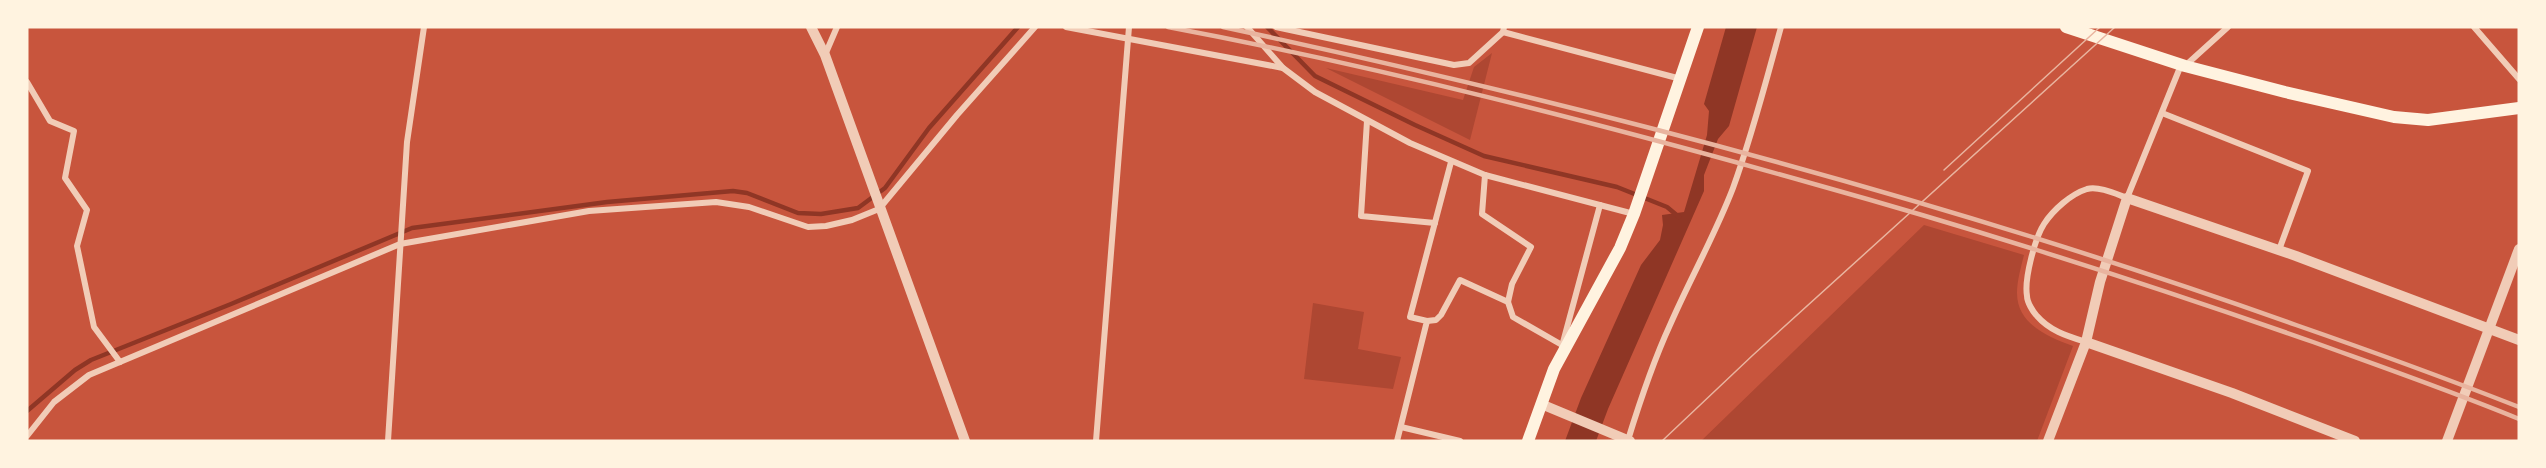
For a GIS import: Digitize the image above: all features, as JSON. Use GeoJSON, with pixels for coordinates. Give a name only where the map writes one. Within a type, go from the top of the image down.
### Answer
{"type":"FeatureCollection","features":[{"type":"Feature","properties":{"kind":"main road"},"geometry":{"type":"LineString","coordinates":[[1527,441],[1558,362],[1620,248],[1634,214],[1698,27]]}},
{"type":"Feature","properties":{"kind":"main road"},"geometry":{"type":"LineString","coordinates":[[2068,27],[2183,65],[2394,117],[2428,120],[2519,108]]}},
{"type":"Feature","properties":{"kind":"street"},"geometry":{"type":"LineString","coordinates":[[388,441],[407,142],[424,27]]}},
{"type":"Feature","properties":{"kind":"street"},"geometry":{"type":"LineString","coordinates":[[811,27],[825,55],[965,441]]}},
{"type":"Feature","properties":{"kind":"street"},"geometry":{"type":"LineString","coordinates":[[825,55],[837,27]]}},
{"type":"Feature","properties":{"kind":"street"},"geometry":{"type":"LineString","coordinates":[[27,435],[54,402],[89,375],[400,244],[601,211],[716,202],[749,207],[808,227],[826,226],[852,220],[879,209],[957,115],[1035,27]]}},
{"type":"Feature","properties":{"kind":"street"},"geometry":{"type":"LineString","coordinates":[[1066,27],[1283,68]]}},
{"type":"Feature","properties":{"kind":"street"},"geometry":{"type":"LineString","coordinates":[[1096,441],[1129,27]]}},
{"type":"Feature","properties":{"kind":"street"},"geometry":{"type":"LineString","coordinates":[[1247,27],[1283,68],[1315,92],[1367,121],[1451,162],[1485,175],[1634,214]]}},
{"type":"Feature","properties":{"kind":"street"},"geometry":{"type":"LineString","coordinates":[[1276,27],[1454,65],[1469,63],[1504,29],[1681,79]]}},
{"type":"Feature","properties":{"kind":"street"},"geometry":{"type":"LineString","coordinates":[[1541,404],[1627,440],[1666,333],[1733,189],[1752,132],[1781,27]]}},
{"type":"Feature","properties":{"kind":"street"},"geometry":{"type":"LineString","coordinates":[[2048,441],[2086,342],[2100,282],[2127,198],[2162,113],[2183,65],[2228,27]]}},
{"type":"Feature","properties":{"kind":"street"},"geometry":{"type":"LineString","coordinates":[[2474,27],[2519,79]]}},
{"type":"Feature","properties":{"kind":"street"},"geometry":{"type":"LineString","coordinates":[[27,82],[50,121],[74,131],[65,178],[87,210],[77,246],[94,327],[120,362]]}},
{"type":"Feature","properties":{"kind":"street"},"geometry":{"type":"LineString","coordinates":[[2162,113],[2308,171],[2279,250]]}},
{"type":"Feature","properties":{"kind":"street"},"geometry":{"type":"LineString","coordinates":[[1367,121],[1361,216],[1435,223]]}},
{"type":"Feature","properties":{"kind":"street"},"geometry":{"type":"LineString","coordinates":[[1451,162],[1410,317],[1427,321],[1436,320],[1460,280],[1508,302]]}},
{"type":"Feature","properties":{"kind":"street"},"geometry":{"type":"LineString","coordinates":[[1485,175],[1482,214],[1531,247],[1512,284],[1508,302],[1514,317],[1562,345]]}},
{"type":"Feature","properties":{"kind":"street"},"geometry":{"type":"LineString","coordinates":[[2355,441],[2232,393],[2055,332],[2036,315],[2026,297],[2038,236],[2045,223],[2074,195],[2089,188],[2105,190],[2279,250],[2519,340]]}},
{"type":"Feature","properties":{"kind":"street"},"geometry":{"type":"LineString","coordinates":[[1558,362],[1600,205]]}},
{"type":"Feature","properties":{"kind":"street"},"geometry":{"type":"LineString","coordinates":[[2447,441],[2519,249]]}},
{"type":"Feature","properties":{"kind":"street"},"geometry":{"type":"LineString","coordinates":[[1397,441],[1427,321]]}},
{"type":"Feature","properties":{"kind":"street"},"geometry":{"type":"LineString","coordinates":[[1401,427],[1460,441]]}},
{"type":"Feature","properties":{"kind":"shaded area"},"geometry":{"type":"Polygon","coordinates":[[[1726,27],[1757,27],[1729,126],[1718,139],[1704,175],[1704,191],[1596,441],[1565,441],[1581,398],[1641,265],[1660,240],[1662,215],[1684,212],[1707,135],[1709,111],[1704,104],[1726,27]]]}},
{"type":"Feature","properties":{"kind":"shaded area"},"geometry":{"type":"Polygon","coordinates":[[[1492,53],[1470,140],[1326,68],[1463,100],[1474,67],[1492,53]]]}},
{"type":"Feature","properties":{"kind":"shaded area"},"geometry":{"type":"Polygon","coordinates":[[[1924,225],[2024,255],[2017,293],[2022,313],[2036,328],[2073,346],[2037,441],[1701,441],[1924,225]]]}},
{"type":"Feature","properties":{"kind":"shaded area"},"geometry":{"type":"Polygon","coordinates":[[[1313,303],[1364,312],[1358,349],[1401,357],[1393,389],[1304,379],[1313,303]]]}},
{"type":"Feature","properties":{"kind":"waterway"},"geometry":{"type":"LineString","coordinates":[[27,411],[75,370],[91,360],[412,228],[607,202],[733,191],[747,193],[798,213],[821,214],[858,208],[885,188],[929,128],[1018,27]]}},
{"type":"Feature","properties":{"kind":"waterway"},"geometry":{"type":"LineString","coordinates":[[1267,27],[1315,76],[1415,125],[1484,156],[1617,187],[1667,207],[1679,217]]}},
{"type":"Feature","properties":{"kind":"tram line"},"geometry":{"type":"LineString","coordinates":[[1944,170],[2100,27]]}},
{"type":"Feature","properties":{"kind":"tram line"},"geometry":{"type":"LineString","coordinates":[[1662,441],[1753,355],[2115,27]]}},
{"type":"Feature","properties":{"kind":"railway"},"geometry":{"type":"LineString","coordinates":[[1168,27],[1331,60],[1493,98],[1877,202],[2003,239],[2189,299],[2391,370],[2519,419]]}},
{"type":"Feature","properties":{"kind":"railway"},"geometry":{"type":"LineString","coordinates":[[1223,27],[1495,89],[1764,158],[1898,196],[2164,280],[2380,355],[2519,407]]}}]}
